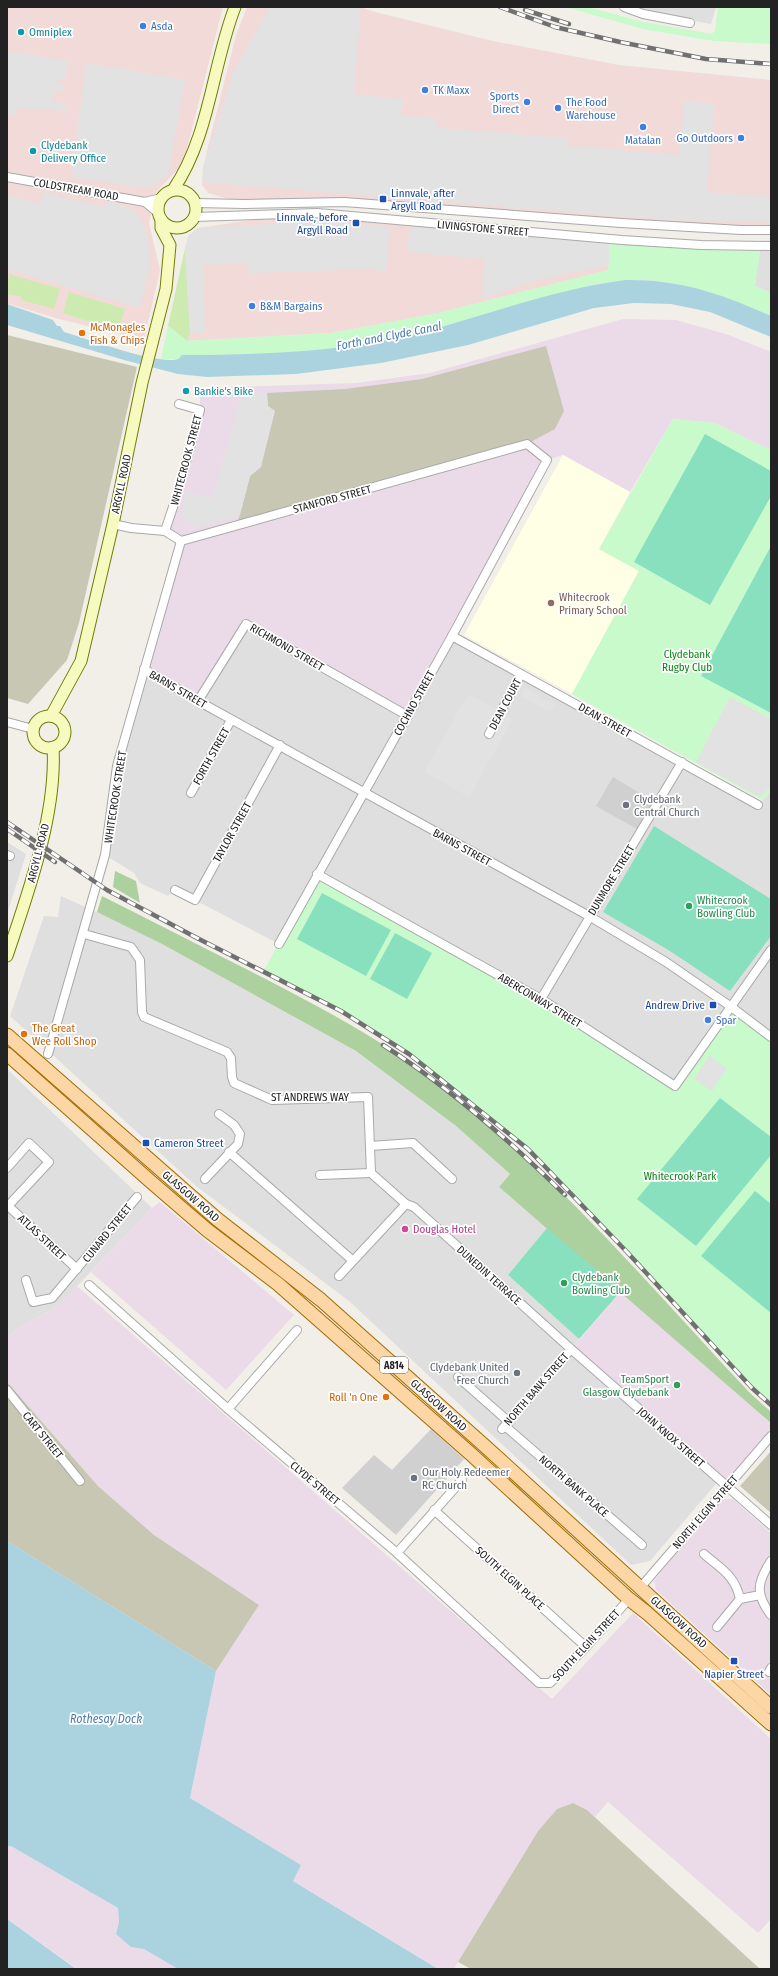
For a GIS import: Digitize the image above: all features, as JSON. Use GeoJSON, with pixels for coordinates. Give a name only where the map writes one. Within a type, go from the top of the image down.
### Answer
{"type":"FeatureCollection","features":[{"type":"Feature","properties":{"kind":"main road","name":"GLASGOW ROAD"},"geometry":{"type":"LineString","coordinates":[[7,1035],[217,1219],[321,1300],[486,1447],[771,1707]]}},
{"type":"Feature","properties":{"kind":"main road","name":"GLASGOW ROAD"},"geometry":{"type":"LineString","coordinates":[[7,1054],[162,1191],[208,1230],[278,1284],[472,1455],[629,1599],[647,1613],[771,1724]]}},
{"type":"Feature","properties":{"kind":"main road"},"geometry":{"type":"LineString","coordinates":[[629,1599],[640,1588]]}},
{"type":"Feature","properties":{"kind":"street"},"geometry":{"type":"LineString","coordinates":[[173,190],[186,171],[202,125],[225,33],[235,7]]}},
{"type":"Feature","properties":{"kind":"street"},"geometry":{"type":"LineString","coordinates":[[624,7],[643,14],[690,23]]}},
{"type":"Feature","properties":{"kind":"street"},"geometry":{"type":"LineString","coordinates":[[186,171],[193,199],[194,218],[185,226],[180,228],[172,227],[159,216],[161,198],[164,194],[173,190],[183,190],[193,199]]}},
{"type":"Feature","properties":{"kind":"street","name":"COLDSTREAM ROAD"},"geometry":{"type":"LineString","coordinates":[[7,177],[145,202],[161,198]]}},
{"type":"Feature","properties":{"kind":"street","name":"LIVINGSTONE STREET"},"geometry":{"type":"LineString","coordinates":[[193,199],[245,204],[344,202],[620,223],[741,230],[771,230]]}},
{"type":"Feature","properties":{"kind":"street","name":"COLDSTREAM ROAD"},"geometry":{"type":"LineString","coordinates":[[145,202],[159,216]]}},
{"type":"Feature","properties":{"kind":"street","name":"LIVINGSTONE STREET"},"geometry":{"type":"LineString","coordinates":[[194,218],[317,213],[622,240],[701,245],[771,246]]}},
{"type":"Feature","properties":{"kind":"street","name":"ARGYLL ROAD"},"geometry":{"type":"LineString","coordinates":[[159,216],[162,228],[170,245]]}},
{"type":"Feature","properties":{"kind":"street","name":"ARGYLL ROAD"},"geometry":{"type":"LineString","coordinates":[[51,716],[81,661],[113,524],[142,382],[166,289],[170,245],[180,228]]}},
{"type":"Feature","properties":{"kind":"street","name":"WHITECROOK STREET"},"geometry":{"type":"LineString","coordinates":[[165,531],[178,492],[200,410],[179,404]]}},
{"type":"Feature","properties":{"kind":"street","name":"STANFORD STREET"},"geometry":{"type":"LineString","coordinates":[[181,541],[527,444],[547,460]]}},
{"type":"Feature","properties":{"kind":"street","name":"COCHNO STREET"},"geometry":{"type":"LineString","coordinates":[[279,944],[363,791],[408,716],[547,460]]}},
{"type":"Feature","properties":{"kind":"street"},"geometry":{"type":"LineString","coordinates":[[113,524],[131,528],[165,531],[181,541]]}},
{"type":"Feature","properties":{"kind":"street","name":"WHITECROOK STREET"},"geometry":{"type":"LineString","coordinates":[[48,1054],[106,855],[117,766],[181,541]]}},
{"type":"Feature","properties":{"kind":"street","name":"RICHMOND STREET"},"geometry":{"type":"LineString","coordinates":[[198,701],[246,624],[408,716]]}},
{"type":"Feature","properties":{"kind":"street","name":"DEAN STREET"},"geometry":{"type":"LineString","coordinates":[[452,636],[758,805]]}},
{"type":"Feature","properties":{"kind":"street","name":"BARNS STREET"},"geometry":{"type":"LineString","coordinates":[[144,669],[231,720],[280,745],[589,916],[666,962],[730,1006],[771,1037]]}},
{"type":"Feature","properties":{"kind":"street","name":"DEAN COURT"},"geometry":{"type":"LineString","coordinates":[[490,734],[521,674]]}},
{"type":"Feature","properties":{"kind":"street"},"geometry":{"type":"LineString","coordinates":[[51,716],[62,722],[65,734],[63,740],[53,747],[47,748],[36,741],[34,729],[40,719],[51,716]]}},
{"type":"Feature","properties":{"kind":"street","name":"FORTH STREET"},"geometry":{"type":"LineString","coordinates":[[191,793],[231,720]]}},
{"type":"Feature","properties":{"kind":"street"},"geometry":{"type":"LineString","coordinates":[[7,722],[34,729]]}},
{"type":"Feature","properties":{"kind":"street","name":"TAYLOR STREET"},"geometry":{"type":"LineString","coordinates":[[175,890],[195,900],[280,745]]}},
{"type":"Feature","properties":{"kind":"street","name":"ARGYLL ROAD"},"geometry":{"type":"LineString","coordinates":[[7,956],[33,876],[43,832],[51,793],[54,764],[53,747]]}},
{"type":"Feature","properties":{"kind":"street","name":"DUNMORE STREET"},"geometry":{"type":"LineString","coordinates":[[541,999],[682,762]]}},
{"type":"Feature","properties":{"kind":"street","name":"ABERCONWAY STREET"},"geometry":{"type":"LineString","coordinates":[[317,874],[541,999],[675,1086],[730,1006]]}},
{"type":"Feature","properties":{"kind":"street","name":"ST ANDREWS WAY"},"geometry":{"type":"LineString","coordinates":[[84,934],[132,947],[140,960],[142,1012],[144,1017],[227,1052],[230,1058],[234,1083],[272,1100],[368,1097],[371,1173]]}},
{"type":"Feature","properties":{"kind":"street"},"geometry":{"type":"LineString","coordinates":[[730,1006],[771,950]]}},
{"type":"Feature","properties":{"kind":"street"},"geometry":{"type":"LineString","coordinates":[[205,1179],[238,1144],[240,1134],[234,1125],[220,1114]]}},
{"type":"Feature","properties":{"kind":"street"},"geometry":{"type":"LineString","coordinates":[[370,1146],[413,1143],[452,1179]]}},
{"type":"Feature","properties":{"kind":"street"},"geometry":{"type":"LineString","coordinates":[[7,1168],[29,1144],[49,1162],[8,1206]]}},
{"type":"Feature","properties":{"kind":"street"},"geometry":{"type":"LineString","coordinates":[[229,1152],[352,1260]]}},
{"type":"Feature","properties":{"kind":"street"},"geometry":{"type":"LineString","coordinates":[[320,1175],[371,1173],[406,1204],[352,1260],[339,1276]]}},
{"type":"Feature","properties":{"kind":"street","name":"CUNARD STREET"},"geometry":{"type":"LineString","coordinates":[[26,1280],[33,1302],[52,1298],[137,1197]]}},
{"type":"Feature","properties":{"kind":"street","name":"DUNEDIN TERRACE"},"geometry":{"type":"LineString","coordinates":[[406,1204],[414,1207],[571,1349]]}},
{"type":"Feature","properties":{"kind":"street","name":"ATLAS STREET"},"geometry":{"type":"LineString","coordinates":[[8,1206],[77,1269]]}},
{"type":"Feature","properties":{"kind":"street","name":"CLYDE STREET"},"geometry":{"type":"LineString","coordinates":[[90,1285],[228,1409],[397,1553],[539,1684]]}},
{"type":"Feature","properties":{"kind":"street"},"geometry":{"type":"LineString","coordinates":[[228,1409],[296,1330]]}},
{"type":"Feature","properties":{"kind":"street","name":"NORTH BANK STREET"},"geometry":{"type":"LineString","coordinates":[[505,1426],[571,1349]]}},
{"type":"Feature","properties":{"kind":"street","name":"JOHN KNOX STREET"},"geometry":{"type":"LineString","coordinates":[[571,1349],[771,1525]]}},
{"type":"Feature","properties":{"kind":"street","name":"NORTH BANK PLACE"},"geometry":{"type":"LineString","coordinates":[[458,1377],[505,1426],[642,1545]]}},
{"type":"Feature","properties":{"kind":"street","name":"CART STREET"},"geometry":{"type":"LineString","coordinates":[[7,1390],[80,1481]]}},
{"type":"Feature","properties":{"kind":"street","name":"NORTH ELGIN STREET"},"geometry":{"type":"LineString","coordinates":[[640,1588],[771,1436]]}},
{"type":"Feature","properties":{"kind":"street"},"geometry":{"type":"LineString","coordinates":[[397,1553],[462,1480]]}},
{"type":"Feature","properties":{"kind":"street","name":"SOUTH ELGIN PLACE"},"geometry":{"type":"LineString","coordinates":[[434,1510],[586,1647]]}},
{"type":"Feature","properties":{"kind":"street"},"geometry":{"type":"LineString","coordinates":[[704,1554],[731,1577],[737,1586],[740,1599]]}},
{"type":"Feature","properties":{"kind":"street"},"geometry":{"type":"LineString","coordinates":[[771,1561],[763,1573],[759,1584],[761,1602],[771,1615]]}},
{"type":"Feature","properties":{"kind":"street"},"geometry":{"type":"LineString","coordinates":[[717,1627],[740,1599],[760,1595]]}},
{"type":"Feature","properties":{"kind":"street","name":"SOUTH ELGIN STREET"},"geometry":{"type":"LineString","coordinates":[[539,1684],[550,1683],[586,1647],[629,1599]]}},
{"type":"Feature","properties":{"kind":"shaded area"},"geometry":{"type":"Polygon","coordinates":[[[7,7],[223,7],[183,164],[156,192],[149,223],[160,270],[144,340],[55,318],[7,303],[7,7]]]}},
{"type":"Feature","properties":{"kind":"shaded area"},"geometry":{"type":"Polygon","coordinates":[[[247,7],[360,7],[493,41],[619,65],[771,80],[771,230],[344,202],[245,204],[208,193],[202,185],[205,159],[236,35],[247,7]]]}},
{"type":"Feature","properties":{"kind":"shaded area"},"geometry":{"type":"Polygon","coordinates":[[[270,7],[361,7],[354,94],[403,99],[401,116],[438,119],[438,128],[568,138],[567,146],[679,155],[684,101],[714,104],[707,192],[771,197],[771,222],[671,220],[202,182],[203,166],[234,71],[270,7]]]}},
{"type":"Feature","properties":{"kind":"shaded area"},"geometry":{"type":"Polygon","coordinates":[[[617,7],[716,7],[711,24],[617,7]]]}},
{"type":"Feature","properties":{"kind":"shaded area"},"geometry":{"type":"Polygon","coordinates":[[[7,51],[68,61],[65,81],[58,80],[58,83],[64,84],[63,92],[54,91],[52,100],[66,105],[64,114],[63,111],[18,108],[16,115],[7,114],[7,51]]]}},
{"type":"Feature","properties":{"kind":"shaded area"},"geometry":{"type":"Polygon","coordinates":[[[86,63],[185,80],[168,174],[159,182],[152,186],[144,187],[75,178],[72,175],[86,63]]]}},
{"type":"Feature","properties":{"kind":"shaded area"},"geometry":{"type":"Polygon","coordinates":[[[44,193],[104,207],[107,201],[133,210],[142,220],[149,245],[149,270],[140,308],[7,269],[7,195],[41,204],[44,193]]]}},
{"type":"Feature","properties":{"kind":"shaded area"},"geometry":{"type":"Polygon","coordinates":[[[292,214],[610,239],[609,270],[434,314],[331,333],[187,341],[185,248],[189,235],[198,228],[292,214]]]}},
{"type":"Feature","properties":{"kind":"shaded area"},"geometry":{"type":"Polygon","coordinates":[[[314,222],[390,226],[386,272],[371,269],[248,273],[247,263],[203,265],[206,333],[190,334],[185,248],[189,235],[198,228],[314,222]]]}},
{"type":"Feature","properties":{"kind":"shaded area"},"geometry":{"type":"Polygon","coordinates":[[[410,227],[609,243],[609,265],[534,281],[482,298],[485,259],[407,252],[410,227]]]}},
{"type":"Feature","properties":{"kind":"shaded area"},"geometry":{"type":"Polygon","coordinates":[[[760,246],[771,246],[771,293],[755,286],[760,246]]]}},
{"type":"Feature","properties":{"kind":"shaded area"},"geometry":{"type":"Polygon","coordinates":[[[623,319],[676,320],[729,335],[771,352],[771,450],[715,423],[673,419],[630,492],[563,455],[547,460],[408,716],[247,624],[198,701],[144,669],[181,541],[165,531],[200,410],[200,388],[356,383],[430,373],[623,319]]]}},
{"type":"Feature","properties":{"kind":"shaded area"},"geometry":{"type":"Polygon","coordinates":[[[7,335],[137,367],[79,623],[67,660],[28,704],[7,698],[7,335]]]}},
{"type":"Feature","properties":{"kind":"shaded area"},"geometry":{"type":"Polygon","coordinates":[[[546,346],[564,411],[555,429],[527,444],[237,525],[250,476],[261,467],[268,406],[267,393],[345,389],[422,379],[546,346]]]}},
{"type":"Feature","properties":{"kind":"shaded area"},"geometry":{"type":"Polygon","coordinates":[[[267,393],[268,406],[275,411],[261,467],[250,476],[240,515],[201,527],[195,526],[186,521],[182,512],[186,491],[212,499],[239,404],[245,396],[267,393]]]}},
{"type":"Feature","properties":{"kind":"shaded area","name":"Whitecrook Primary School"},"geometry":{"type":"Polygon","coordinates":[[[563,455],[630,492],[599,549],[639,571],[572,694],[464,635],[563,455]]]}},
{"type":"Feature","properties":{"kind":"shaded area"},"geometry":{"type":"Polygon","coordinates":[[[246,624],[452,636],[758,805],[771,792],[771,1037],[675,1086],[279,944],[176,890],[168,896],[140,883],[134,873],[105,855],[117,766],[144,669],[246,624]]]}},
{"type":"Feature","properties":{"kind":"shaded area"},"geometry":{"type":"Polygon","coordinates":[[[525,688],[555,704],[550,712],[521,696],[525,688]]]}},
{"type":"Feature","properties":{"kind":"shaded area"},"geometry":{"type":"Polygon","coordinates":[[[468,694],[513,719],[469,797],[424,772],[468,694]]]}},
{"type":"Feature","properties":{"kind":"shaded area"},"geometry":{"type":"Polygon","coordinates":[[[730,697],[771,719],[771,786],[760,797],[696,762],[730,697]]]}},
{"type":"Feature","properties":{"kind":"shaded area"},"geometry":{"type":"Polygon","coordinates":[[[613,777],[653,801],[637,829],[596,806],[613,777]]]}},
{"type":"Feature","properties":{"kind":"shaded area"},"geometry":{"type":"Polygon","coordinates":[[[7,842],[26,854],[7,914],[7,842]]]}},
{"type":"Feature","properties":{"kind":"shaded area"},"geometry":{"type":"Polygon","coordinates":[[[61,896],[119,922],[162,944],[356,1051],[456,1126],[510,1174],[499,1187],[547,1228],[508,1275],[579,1339],[571,1349],[720,1479],[650,1561],[631,1565],[349,1301],[196,1186],[10,1016],[44,916],[58,917],[61,896]]]}},
{"type":"Feature","properties":{"kind":"shaded area"},"geometry":{"type":"Polygon","coordinates":[[[709,1056],[727,1068],[712,1091],[694,1079],[709,1056]]]}},
{"type":"Feature","properties":{"kind":"shaded area"},"geometry":{"type":"Polygon","coordinates":[[[7,1069],[152,1208],[57,1307],[18,1328],[7,1338],[7,1069]]]}},
{"type":"Feature","properties":{"kind":"shaded area"},"geometry":{"type":"Polygon","coordinates":[[[160,1202],[294,1315],[226,1390],[91,1272],[152,1208],[160,1202]]]}},
{"type":"Feature","properties":{"kind":"shaded area"},"geometry":{"type":"Polygon","coordinates":[[[77,1286],[552,1699],[633,1613],[771,1739],[771,1919],[758,1933],[608,1802],[595,1817],[587,1810],[573,1803],[557,1809],[538,1831],[454,1969],[438,1969],[292,1880],[301,1865],[190,1798],[216,1671],[259,1605],[154,1535],[98,1486],[7,1382],[7,1338],[18,1328],[57,1307],[77,1286]]]}},
{"type":"Feature","properties":{"kind":"shaded area","name":"TeamSport Glasgow Clydebank"},"geometry":{"type":"Polygon","coordinates":[[[621,1291],[771,1423],[771,1436],[728,1486],[571,1349],[621,1291]]]}},
{"type":"Feature","properties":{"kind":"shaded area"},"geometry":{"type":"Polygon","coordinates":[[[7,1382],[98,1486],[154,1535],[259,1605],[216,1671],[7,1541],[7,1382]]]}},
{"type":"Feature","properties":{"kind":"shaded area"},"geometry":{"type":"Polygon","coordinates":[[[431,1429],[464,1459],[396,1535],[342,1488],[374,1455],[392,1470],[431,1429]]]}},
{"type":"Feature","properties":{"kind":"shaded area"},"geometry":{"type":"Polygon","coordinates":[[[771,1451],[771,1513],[740,1486],[771,1451]]]}},
{"type":"Feature","properties":{"kind":"shaded area"},"geometry":{"type":"Polygon","coordinates":[[[724,1499],[733,1499],[771,1533],[771,1695],[656,1590],[654,1581],[724,1499]]]}},
{"type":"Feature","properties":{"kind":"shaded area"},"geometry":{"type":"Polygon","coordinates":[[[573,1803],[587,1810],[760,1969],[471,1969],[458,1962],[538,1831],[557,1809],[573,1803]]]}},
{"type":"Feature","properties":{"kind":"shaded area"},"geometry":{"type":"Polygon","coordinates":[[[7,1846],[11,1846],[118,1908],[119,1922],[116,1933],[131,1947],[144,1949],[178,1969],[77,1969],[7,1919],[7,1846]]]}},
{"type":"Feature","properties":{"kind":"green space"},"geometry":{"type":"Polygon","coordinates":[[[565,7],[591,7],[644,22],[712,34],[715,30],[718,7],[771,7],[771,44],[714,41],[643,29],[565,7]]]}},
{"type":"Feature","properties":{"kind":"green space"},"geometry":{"type":"Polygon","coordinates":[[[609,243],[703,250],[760,251],[755,286],[771,293],[771,316],[724,297],[692,287],[658,281],[627,280],[587,286],[441,327],[360,345],[284,353],[183,355],[177,359],[161,359],[168,326],[187,341],[331,333],[434,314],[608,270],[609,243]]]}},
{"type":"Feature","properties":{"kind":"green space"},"geometry":{"type":"Polygon","coordinates":[[[185,248],[190,334],[187,341],[168,326],[185,248]]]}},
{"type":"Feature","properties":{"kind":"green space"},"geometry":{"type":"Polygon","coordinates":[[[9,274],[60,289],[54,309],[21,300],[22,297],[7,294],[9,274]]]}},
{"type":"Feature","properties":{"kind":"green space"},"geometry":{"type":"Polygon","coordinates":[[[69,292],[125,309],[119,328],[114,330],[63,313],[69,292]]]}},
{"type":"Feature","properties":{"kind":"green space","name":"Clydebank Rugby Club"},"geometry":{"type":"Polygon","coordinates":[[[673,419],[715,423],[771,450],[771,792],[762,800],[572,694],[639,571],[599,549],[673,419]]]}},
{"type":"Feature","properties":{"kind":"green space"},"geometry":{"type":"Polygon","coordinates":[[[705,434],[771,471],[771,496],[710,605],[634,562],[705,434]]]}},
{"type":"Feature","properties":{"kind":"green space"},"geometry":{"type":"Polygon","coordinates":[[[771,546],[771,713],[701,676],[771,546]]]}},
{"type":"Feature","properties":{"kind":"green space","name":"Whitecrook Bowling Club"},"geometry":{"type":"Polygon","coordinates":[[[654,826],[771,899],[771,936],[730,991],[670,951],[603,912],[654,826]]]}},
{"type":"Feature","properties":{"kind":"green space"},"geometry":{"type":"Polygon","coordinates":[[[115,871],[136,881],[140,903],[113,887],[115,871]]]}},
{"type":"Feature","properties":{"kind":"green space","name":"Whitecrook Park"},"geometry":{"type":"Polygon","coordinates":[[[317,874],[541,999],[675,1086],[730,1006],[771,1037],[771,1404],[752,1388],[710,1344],[585,1207],[528,1152],[470,1102],[409,1054],[341,1011],[263,972],[317,874]]]}},
{"type":"Feature","properties":{"kind":"green space"},"geometry":{"type":"Polygon","coordinates":[[[322,893],[391,930],[366,976],[297,939],[322,893]]]}},
{"type":"Feature","properties":{"kind":"green space"},"geometry":{"type":"Polygon","coordinates":[[[102,896],[254,973],[350,1024],[405,1059],[453,1095],[543,1174],[586,1217],[750,1393],[771,1412],[771,1423],[499,1187],[510,1174],[456,1126],[356,1051],[162,944],[97,912],[102,896]]]}},
{"type":"Feature","properties":{"kind":"green space"},"geometry":{"type":"Polygon","coordinates":[[[395,933],[432,953],[407,999],[370,979],[395,933]]]}},
{"type":"Feature","properties":{"kind":"green space"},"geometry":{"type":"Polygon","coordinates":[[[720,1098],[771,1137],[771,1155],[696,1246],[637,1199],[720,1098]]]}},
{"type":"Feature","properties":{"kind":"green space"},"geometry":{"type":"Polygon","coordinates":[[[755,1191],[771,1204],[771,1313],[701,1256],[755,1191]]]}},
{"type":"Feature","properties":{"kind":"green space","name":"Clydebank Bowling Club"},"geometry":{"type":"Polygon","coordinates":[[[547,1228],[621,1291],[579,1339],[508,1275],[547,1228]]]}},
{"type":"Feature","properties":{"kind":"water"},"geometry":{"type":"Polygon","coordinates":[[[625,280],[645,280],[682,285],[700,289],[735,301],[771,316],[771,337],[710,312],[671,304],[634,303],[594,308],[468,345],[381,363],[296,374],[207,377],[178,374],[124,360],[7,325],[7,304],[53,320],[64,332],[156,359],[178,359],[182,355],[303,351],[394,339],[574,289],[625,280]]]}},
{"type":"Feature","properties":{"kind":"water","name":"Rothesay Dock"},"geometry":{"type":"Polygon","coordinates":[[[7,1541],[216,1671],[190,1798],[301,1865],[293,1881],[438,1969],[178,1969],[144,1949],[131,1947],[116,1934],[119,1922],[118,1908],[11,1846],[7,1846],[7,1541]]]}},
{"type":"Feature","properties":{"kind":"water"},"geometry":{"type":"Polygon","coordinates":[[[7,1919],[76,1969],[7,1969],[7,1919]]]}},
{"type":"Feature","properties":{"kind":"railway"},"geometry":{"type":"LineString","coordinates":[[500,7],[555,27],[620,42],[706,59],[771,64]]}},
{"type":"Feature","properties":{"kind":"railway"},"geometry":{"type":"LineString","coordinates":[[525,10],[569,24]]}},
{"type":"Feature","properties":{"kind":"railway"},"geometry":{"type":"LineString","coordinates":[[7,822],[107,890],[197,938],[341,1011],[409,1054],[528,1149],[627,1252],[752,1388],[771,1405]]}},
{"type":"Feature","properties":{"kind":"railway"},"geometry":{"type":"LineString","coordinates":[[7,829],[55,862]]}},
{"type":"Feature","properties":{"kind":"railway"},"geometry":{"type":"LineString","coordinates":[[383,1045],[455,1096],[500,1134],[565,1195]]}},
{"type":"Feature","properties":{"kind":"place","name":"Asda"},"geometry":{"type":"Point","coordinates":[143,26]}},
{"type":"Feature","properties":{"kind":"place","name":"Omniplex"},"geometry":{"type":"Point","coordinates":[21,32]}},
{"type":"Feature","properties":{"kind":"place","name":"TK Maxx"},"geometry":{"type":"Point","coordinates":[425,90]}},
{"type":"Feature","properties":{"kind":"place","name":"Sports Direct"},"geometry":{"type":"Point","coordinates":[527,102]}},
{"type":"Feature","properties":{"kind":"place","name":"The Food Warehouse"},"geometry":{"type":"Point","coordinates":[558,108]}},
{"type":"Feature","properties":{"kind":"place","name":"Matalan"},"geometry":{"type":"Point","coordinates":[643,127]}},
{"type":"Feature","properties":{"kind":"place","name":"Go Outdoors"},"geometry":{"type":"Point","coordinates":[741,138]}},
{"type":"Feature","properties":{"kind":"place","name":"Clydebank Delivery Office"},"geometry":{"type":"Point","coordinates":[33,151]}},
{"type":"Feature","properties":{"kind":"place","name":"Linnvale, after Argyll Road"},"geometry":{"type":"Point","coordinates":[383,199]}},
{"type":"Feature","properties":{"kind":"place","name":"Linnvale, before Argyll Road"},"geometry":{"type":"Point","coordinates":[356,223]}},
{"type":"Feature","properties":{"kind":"place","name":"B&M Bargains"},"geometry":{"type":"Point","coordinates":[252,306]}},
{"type":"Feature","properties":{"kind":"place","name":"McMonagles Fish & Chips"},"geometry":{"type":"Point","coordinates":[82,333]}},
{"type":"Feature","properties":{"kind":"place","name":"Bankie's Bike"},"geometry":{"type":"Point","coordinates":[186,391]}},
{"type":"Feature","properties":{"kind":"place","name":"Whitecrook Primary School"},"geometry":{"type":"Point","coordinates":[551,603]}},
{"type":"Feature","properties":{"kind":"place","name":"Clydebank Central Church"},"geometry":{"type":"Point","coordinates":[626,805]}},
{"type":"Feature","properties":{"kind":"place","name":"Whitecrook Bowling Club"},"geometry":{"type":"Point","coordinates":[689,906]}},
{"type":"Feature","properties":{"kind":"place","name":"Andrew Drive"},"geometry":{"type":"Point","coordinates":[713,1005]}},
{"type":"Feature","properties":{"kind":"place","name":"Spar"},"geometry":{"type":"Point","coordinates":[708,1020]}},
{"type":"Feature","properties":{"kind":"place","name":"The Great Wee Roll Shop"},"geometry":{"type":"Point","coordinates":[24,1034]}},
{"type":"Feature","properties":{"kind":"place","name":"Cameron Street"},"geometry":{"type":"Point","coordinates":[146,1143]}},
{"type":"Feature","properties":{"kind":"place","name":"Douglas Hotel"},"geometry":{"type":"Point","coordinates":[405,1229]}},
{"type":"Feature","properties":{"kind":"place","name":"Clydebank Bowling Club"},"geometry":{"type":"Point","coordinates":[564,1283]}},
{"type":"Feature","properties":{"kind":"place","name":"Clydebank United Free Church"},"geometry":{"type":"Point","coordinates":[517,1373]}},
{"type":"Feature","properties":{"kind":"place","name":"TeamSport Glasgow Clydebank"},"geometry":{"type":"Point","coordinates":[677,1385]}},
{"type":"Feature","properties":{"kind":"place","name":"Roll 'n One"},"geometry":{"type":"Point","coordinates":[386,1397]}},
{"type":"Feature","properties":{"kind":"place","name":"Our Holy Redeemer RC Church"},"geometry":{"type":"Point","coordinates":[414,1478]}},
{"type":"Feature","properties":{"kind":"place","name":"Napier Street"},"geometry":{"type":"Point","coordinates":[734,1661]}},
{"type":"Feature","properties":{"kind":"water label","name":"Forth and Clyde Canal"},"geometry":{"type":"Point","coordinates":[389,336]}}]}
